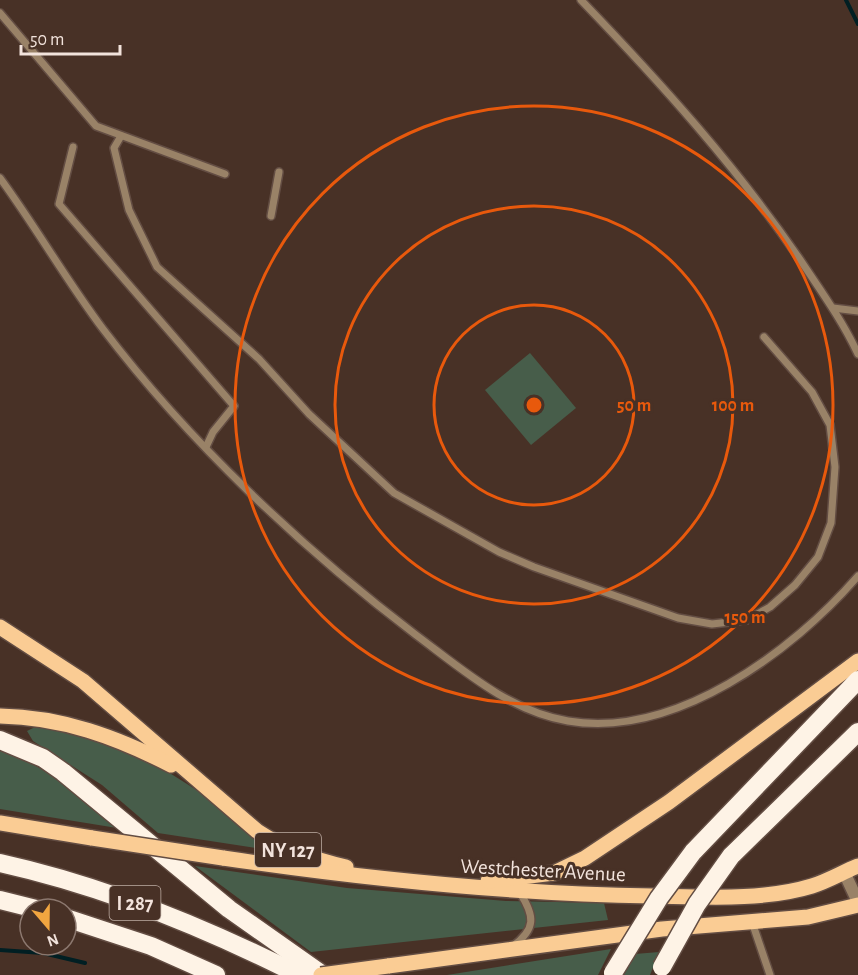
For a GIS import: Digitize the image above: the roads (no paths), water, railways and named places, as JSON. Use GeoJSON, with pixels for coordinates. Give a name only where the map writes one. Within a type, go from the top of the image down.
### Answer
{"type":"FeatureCollection","features":[{"type":"Feature","properties":{"kind":"highway"},"geometry":{"type":"LineString","coordinates":[[613,974],[658,898],[693,852],[858,680]]}},
{"type":"Feature","properties":{"kind":"highway"},"geometry":{"type":"LineString","coordinates":[[661,971],[697,904],[731,856],[858,732]]}},
{"type":"Feature","properties":{"kind":"highway"},"geometry":{"type":"LineString","coordinates":[[0,740],[43,758],[63,772],[229,909],[322,975]]}},
{"type":"Feature","properties":{"kind":"highway","name":"I 287"},"geometry":{"type":"LineString","coordinates":[[0,863],[78,884],[164,913],[299,975]]}},
{"type":"Feature","properties":{"kind":"highway"},"geometry":{"type":"LineString","coordinates":[[0,900],[18,904]]}},
{"type":"Feature","properties":{"kind":"highway","name":"I 287"},"geometry":{"type":"LineString","coordinates":[[78,922],[151,946],[216,975]]}},
{"type":"Feature","properties":{"kind":"highway"},"geometry":{"type":"LineString","coordinates":[[104,930],[188,975]]}},
{"type":"Feature","properties":{"kind":"main road","name":"NY 127"},"geometry":{"type":"LineString","coordinates":[[0,627],[83,681],[257,831],[282,847],[305,857],[409,883]]}},
{"type":"Feature","properties":{"kind":"main road"},"geometry":{"type":"LineString","coordinates":[[429,885],[523,879],[554,873],[585,858],[669,802],[858,661]]}},
{"type":"Feature","properties":{"kind":"main road"},"geometry":{"type":"LineString","coordinates":[[0,716],[42,719],[86,728],[123,742],[189,774]]}},
{"type":"Feature","properties":{"kind":"main road","name":"Westchester Avenue"},"geometry":{"type":"LineString","coordinates":[[0,823],[223,858],[409,883],[520,891],[682,896],[762,894],[812,886],[851,869]]}},
{"type":"Feature","properties":{"kind":"main road"},"geometry":{"type":"LineString","coordinates":[[322,975],[662,928],[808,917],[858,904]]}},
{"type":"Feature","properties":{"kind":"street"},"geometry":{"type":"LineString","coordinates":[[851,869],[858,904]]}},
{"type":"Feature","properties":{"kind":"lane"},"geometry":{"type":"LineString","coordinates":[[581,0],[665,88],[762,204],[833,308],[858,354]]}},
{"type":"Feature","properties":{"kind":"lane"},"geometry":{"type":"LineString","coordinates":[[0,13],[96,126],[225,174]]}},
{"type":"Feature","properties":{"kind":"lane"},"geometry":{"type":"LineString","coordinates":[[121,136],[114,148],[129,210],[157,267],[259,359],[309,414],[394,493],[436,520],[508,556],[678,618],[712,624],[747,620],[770,607],[795,585],[818,557],[831,523],[835,467],[830,425],[812,392],[764,338]]}},
{"type":"Feature","properties":{"kind":"lane"},"geometry":{"type":"LineString","coordinates":[[74,147],[59,204],[234,406],[213,432],[207,447]]}},
{"type":"Feature","properties":{"kind":"lane"},"geometry":{"type":"LineString","coordinates":[[271,216],[279,172]]}},
{"type":"Feature","properties":{"kind":"lane"},"geometry":{"type":"LineString","coordinates":[[0,178],[103,329],[207,447],[313,550],[450,660],[505,699],[542,715],[569,721],[600,723],[630,720],[673,708],[721,687],[795,639],[836,601],[858,576]]}},
{"type":"Feature","properties":{"kind":"lane"},"geometry":{"type":"LineString","coordinates":[[833,308],[858,311]]}},
{"type":"Feature","properties":{"kind":"lane"},"geometry":{"type":"LineString","coordinates":[[506,951],[522,939],[529,929],[532,915],[520,891]]}},
{"type":"Feature","properties":{"kind":"lane"},"geometry":{"type":"LineString","coordinates":[[752,922],[770,975]]}},
{"type":"Feature","properties":{"kind":"waterway"},"geometry":{"type":"LineString","coordinates":[[846,0],[858,24]]}},
{"type":"Feature","properties":{"kind":"waterway"},"geometry":{"type":"LineString","coordinates":[[0,950],[43,953],[85,963]]}}]}
